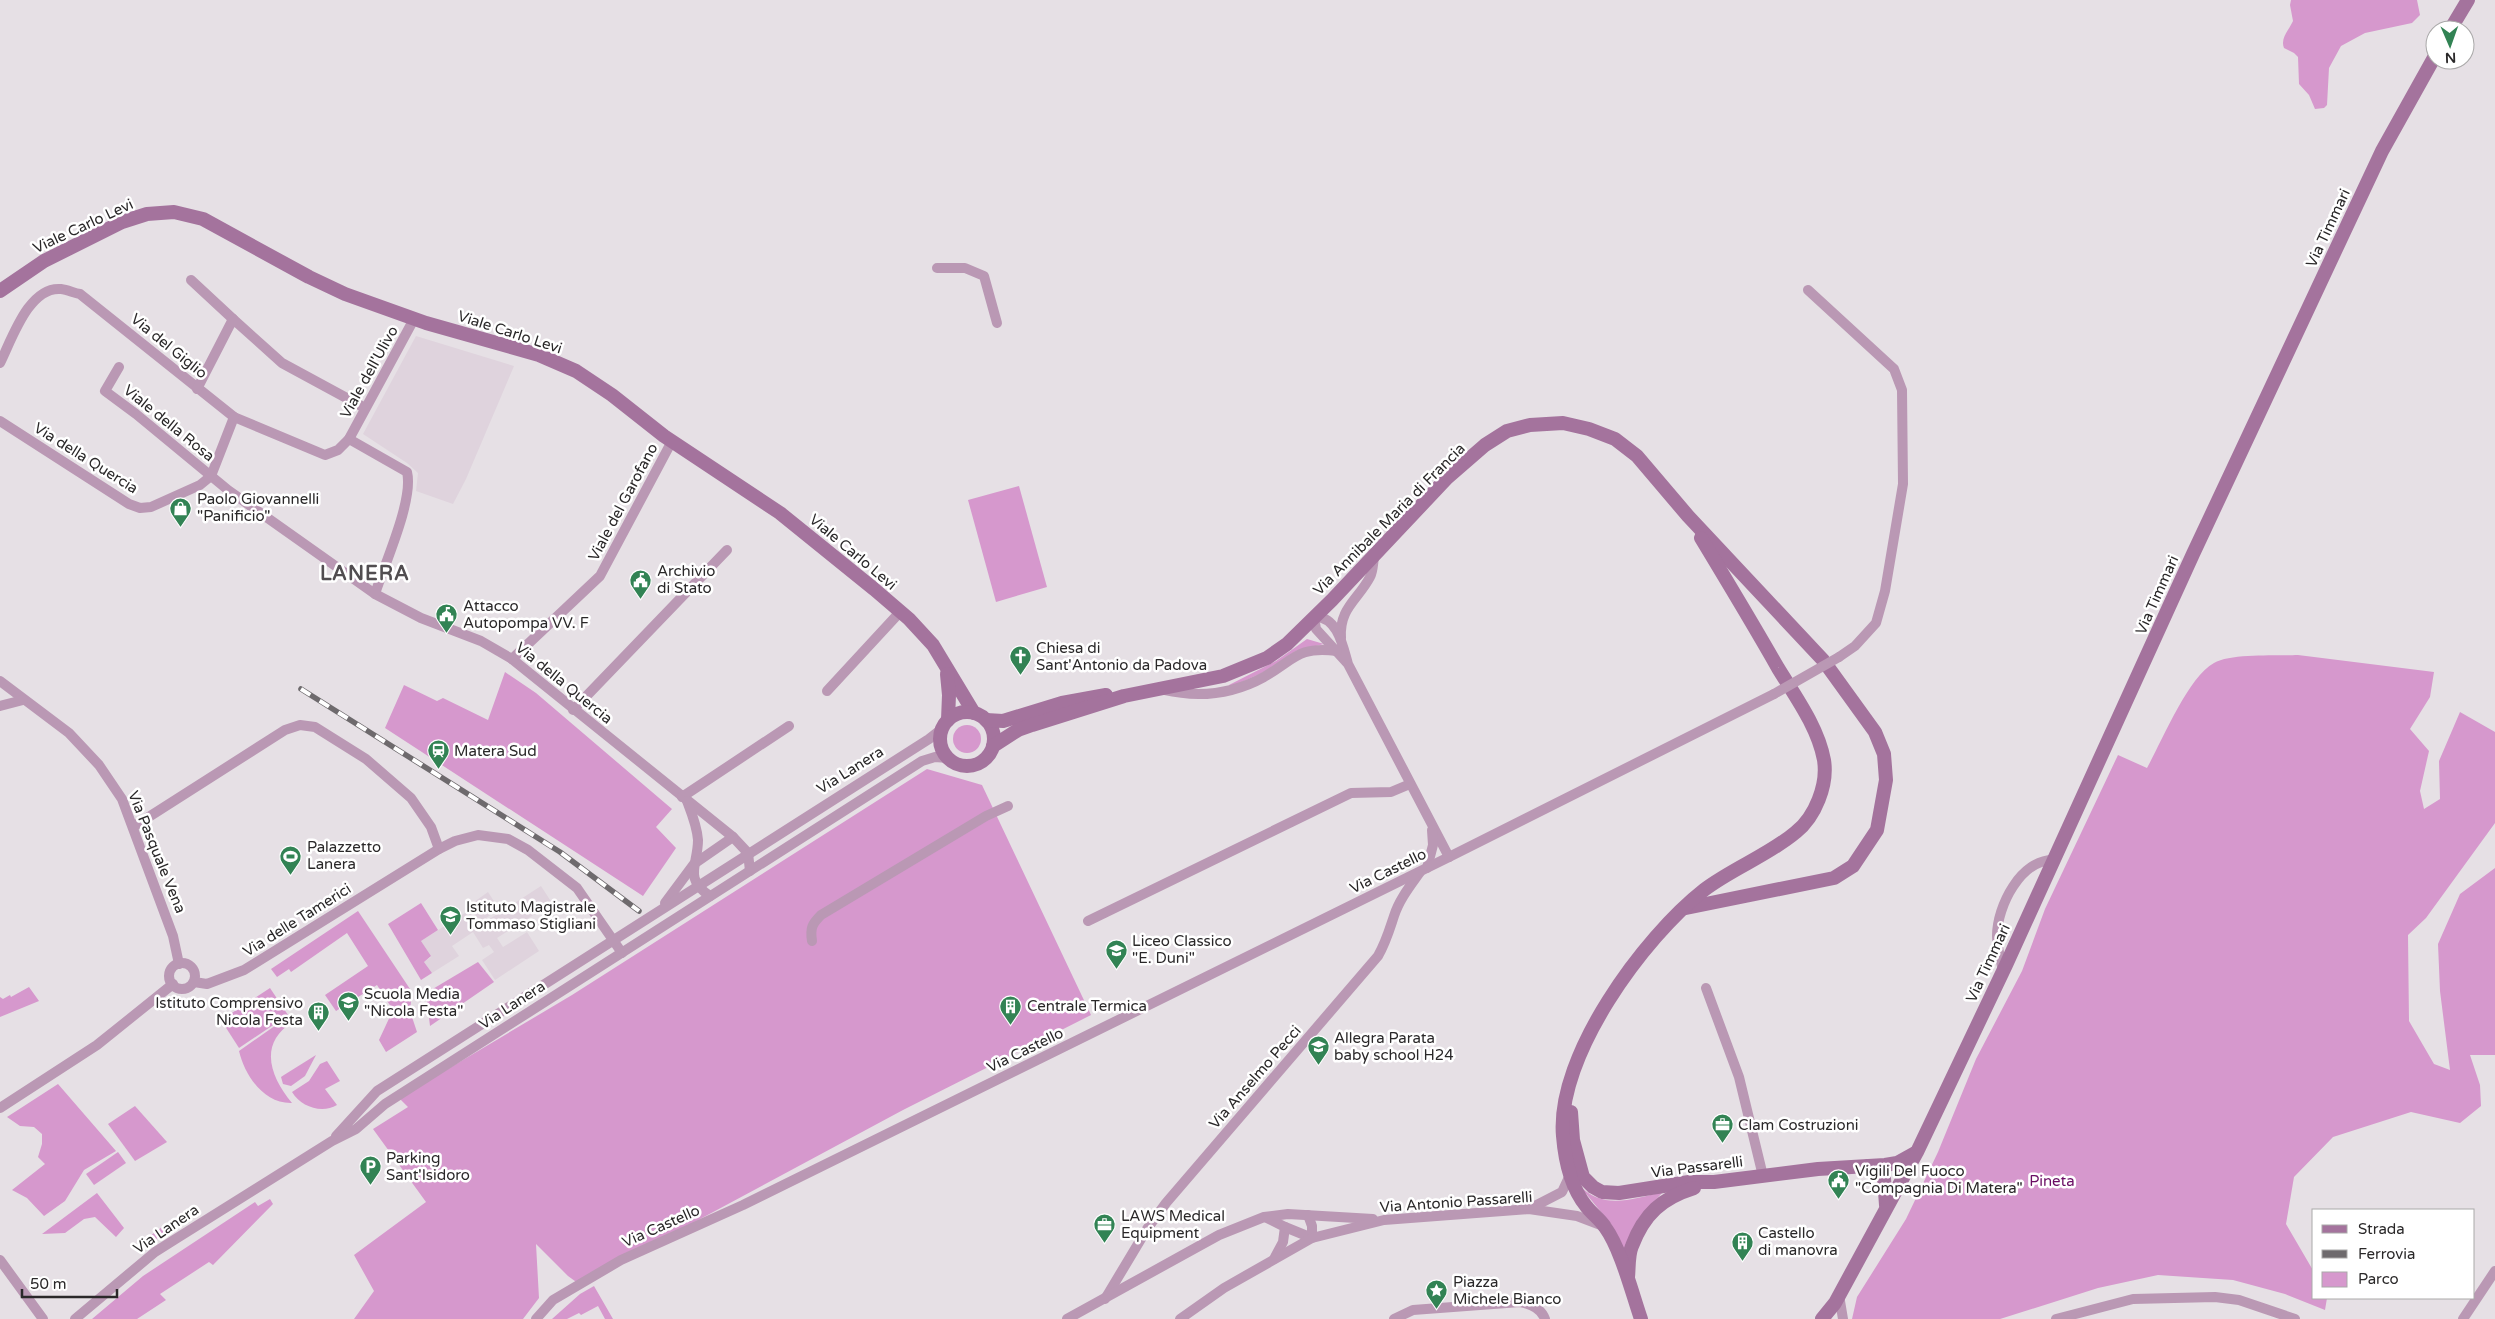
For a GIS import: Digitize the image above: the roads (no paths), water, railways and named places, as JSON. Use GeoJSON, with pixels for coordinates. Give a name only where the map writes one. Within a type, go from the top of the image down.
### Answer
{"type":"FeatureCollection","features":[{"type":"Feature","properties":{"kind":"main road"},"geometry":{"type":"LineString","coordinates":[[2456,20],[2468,0]]}},
{"type":"Feature","properties":{"kind":"main road","name":"Via Timmari"},"geometry":{"type":"LineString","coordinates":[[1822,1319],[1839,1295],[1916,1152],[2003,970],[2193,554],[2370,177],[2427,70]]}},
{"type":"Feature","properties":{"kind":"main road","name":"Viale Carlo Levi"},"geometry":{"type":"LineString","coordinates":[[0,290],[44,261],[122,222],[147,214],[174,212],[203,219],[331,288],[414,319],[539,355],[576,371],[612,395],[672,441],[780,513],[900,612],[933,645],[946,669],[980,717]]}},
{"type":"Feature","properties":{"kind":"main road","name":"Via Annibale Maria di Francia"},"geometry":{"type":"LineString","coordinates":[[993,746],[1018,730],[1124,696],[1163,690],[1223,676],[1246,668],[1286,644],[1374,557],[1447,478],[1485,445],[1507,431],[1530,424],[1563,423],[1590,429],[1615,439],[1637,456],[1688,516],[1823,660],[1844,687],[1874,732],[1884,754],[1886,780],[1877,830],[1853,866],[1834,878],[1686,908]]}},
{"type":"Feature","properties":{"kind":"main road","name":"Via Annibale Maria di Francia"},"geometry":{"type":"LineString","coordinates":[[1569,1177],[1562,1134],[1564,1109],[1572,1079],[1600,1012],[1655,935],[1704,890],[1797,832],[1811,815],[1820,797],[1824,762],[1804,711],[1688,516]]}},
{"type":"Feature","properties":{"kind":"main road","name":"Viale Carlo Levi"},"geometry":{"type":"LineString","coordinates":[[945,724],[949,695],[946,669]]}},
{"type":"Feature","properties":{"kind":"main road","name":"Via Annibale Maria di Francia"},"geometry":{"type":"LineString","coordinates":[[980,717],[1014,718],[1082,698],[1106,695],[1124,696]]}},
{"type":"Feature","properties":{"kind":"main road"},"geometry":{"type":"LineString","coordinates":[[960,713],[980,717],[993,732],[993,746],[986,758],[974,765],[960,765],[948,758],[940,741],[945,724],[960,713]]}},
{"type":"Feature","properties":{"kind":"main road","name":"Via Passarelli"},"geometry":{"type":"LineString","coordinates":[[1572,1079],[1573,1140],[1583,1177],[1593,1188],[1602,1192],[1619,1192],[1690,1182],[1714,1182],[1818,1169],[1897,1164],[1916,1152]]}},
{"type":"Feature","properties":{"kind":"main road"},"geometry":{"type":"LineString","coordinates":[[1868,1166],[1884,1178],[1886,1206]]}},
{"type":"Feature","properties":{"kind":"main road"},"geometry":{"type":"LineString","coordinates":[[1569,1177],[1588,1208],[1606,1227],[1628,1279],[1641,1319]]}},
{"type":"Feature","properties":{"kind":"main road"},"geometry":{"type":"LineString","coordinates":[[1628,1279],[1631,1248],[1656,1206],[1676,1194],[1714,1182]]}},
{"type":"Feature","properties":{"kind":"street"},"geometry":{"type":"LineString","coordinates":[[937,268],[965,268],[984,276],[997,323]]}},
{"type":"Feature","properties":{"kind":"street"},"geometry":{"type":"LineString","coordinates":[[191,280],[282,363],[365,408]]}},
{"type":"Feature","properties":{"kind":"street","name":"Via del Giglio"},"geometry":{"type":"LineString","coordinates":[[0,363],[31,302],[46,293],[60,289],[80,294],[234,417],[325,455],[338,450],[349,439]]}},
{"type":"Feature","properties":{"kind":"street","name":"Via Castello"},"geometry":{"type":"LineString","coordinates":[[536,1319],[554,1300],[621,1260],[743,1206],[1449,858],[1774,694],[1840,657],[1855,646],[1876,623],[1885,591],[1903,484],[1902,390],[1894,368],[1808,290]]}},
{"type":"Feature","properties":{"kind":"street"},"geometry":{"type":"LineString","coordinates":[[197,389],[233,319]]}},
{"type":"Feature","properties":{"kind":"street","name":"Viale dell'Ulivo"},"geometry":{"type":"LineString","coordinates":[[349,439],[401,348],[414,319]]}},
{"type":"Feature","properties":{"kind":"street","name":"Viale della Rosa"},"geometry":{"type":"LineString","coordinates":[[119,367],[105,391],[211,476]]}},
{"type":"Feature","properties":{"kind":"street"},"geometry":{"type":"LineString","coordinates":[[211,476],[234,417]]}},
{"type":"Feature","properties":{"kind":"street","name":"Via della Quercia"},"geometry":{"type":"LineString","coordinates":[[0,421],[129,504],[140,508],[150,507],[200,485],[211,476],[374,594],[421,618],[481,641],[512,659],[733,838],[748,853]]}},
{"type":"Feature","properties":{"kind":"street"},"geometry":{"type":"LineString","coordinates":[[349,439],[406,472],[409,482],[404,507],[374,594]]}},
{"type":"Feature","properties":{"kind":"street","name":"Viale del Garofano"},"geometry":{"type":"LineString","coordinates":[[512,659],[600,576],[672,441]]}},
{"type":"Feature","properties":{"kind":"street"},"geometry":{"type":"LineString","coordinates":[[573,710],[727,550]]}},
{"type":"Feature","properties":{"kind":"street"},"geometry":{"type":"LineString","coordinates":[[1339,646],[1340,629],[1344,614],[1351,601],[1370,577],[1374,557]]}},
{"type":"Feature","properties":{"kind":"street"},"geometry":{"type":"LineString","coordinates":[[827,691],[900,612]]}},
{"type":"Feature","properties":{"kind":"street"},"geometry":{"type":"LineString","coordinates":[[1339,646],[1316,629],[1314,617],[1322,616],[1327,620],[1432,829],[1449,858]]}},
{"type":"Feature","properties":{"kind":"street"},"geometry":{"type":"LineString","coordinates":[[1163,690],[1184,695],[1204,695],[1230,691],[1264,677],[1296,655],[1308,650],[1339,646]]}},
{"type":"Feature","properties":{"kind":"street","name":"Via Pasquale Vena"},"geometry":{"type":"LineString","coordinates":[[0,681],[69,733],[99,765],[122,799],[173,936],[179,964],[170,972],[173,984]]}},
{"type":"Feature","properties":{"kind":"street"},"geometry":{"type":"LineString","coordinates":[[0,706],[23,700]]}},
{"type":"Feature","properties":{"kind":"street","name":"Via Lanera"},"geometry":{"type":"LineString","coordinates":[[332,1141],[377,1091],[929,739],[945,724]]}},
{"type":"Feature","properties":{"kind":"street"},"geometry":{"type":"LineString","coordinates":[[133,827],[285,730],[300,725],[315,727],[374,765],[411,798],[430,827],[439,849]]}},
{"type":"Feature","properties":{"kind":"street"},"geometry":{"type":"LineString","coordinates":[[684,799],[789,726]]}},
{"type":"Feature","properties":{"kind":"street","name":"Via Lanera"},"geometry":{"type":"LineString","coordinates":[[75,1319],[155,1252],[332,1141],[356,1129],[385,1104],[922,761],[935,757],[948,758]]}},
{"type":"Feature","properties":{"kind":"street"},"geometry":{"type":"LineString","coordinates":[[1088,922],[1351,793],[1391,792],[1410,784]]}},
{"type":"Feature","properties":{"kind":"street","name":"Via della Quercia"},"geometry":{"type":"LineString","coordinates":[[684,799],[695,821],[698,840],[694,864]]}},
{"type":"Feature","properties":{"kind":"street"},"geometry":{"type":"LineString","coordinates":[[812,941],[810,929],[812,923],[821,915],[986,816],[1008,806]]}},
{"type":"Feature","properties":{"kind":"street"},"geometry":{"type":"LineString","coordinates":[[1424,870],[1433,845],[1432,829]]}},
{"type":"Feature","properties":{"kind":"street","name":"Via delle Tamerici"},"geometry":{"type":"LineString","coordinates":[[194,982],[207,984],[244,970],[439,849],[455,841],[478,835],[508,839],[528,850],[577,888],[622,953]]}},
{"type":"Feature","properties":{"kind":"street","name":"Via Lanera"},"geometry":{"type":"LineString","coordinates":[[660,910],[694,864],[733,838]]}},
{"type":"Feature","properties":{"kind":"street"},"geometry":{"type":"LineString","coordinates":[[748,853],[750,871]]}},
{"type":"Feature","properties":{"kind":"street"},"geometry":{"type":"LineString","coordinates":[[2003,970],[1998,950],[1997,934],[1999,917],[2012,888],[2022,872],[2035,863],[2054,860]]}},
{"type":"Feature","properties":{"kind":"street"},"geometry":{"type":"LineString","coordinates":[[694,864],[693,872],[698,886],[710,896]]}},
{"type":"Feature","properties":{"kind":"street","name":"Via Anselmo Pecci"},"geometry":{"type":"LineString","coordinates":[[1105,1299],[1147,1229],[1166,1204],[1378,956],[1389,935],[1394,915],[1404,894],[1424,870]]}},
{"type":"Feature","properties":{"kind":"street"},"geometry":{"type":"LineString","coordinates":[[0,1108],[97,1045],[173,984],[184,989],[194,982],[195,974],[191,967],[179,964]]}},
{"type":"Feature","properties":{"kind":"street"},"geometry":{"type":"LineString","coordinates":[[1706,988],[1740,1077],[1763,1176]]}},
{"type":"Feature","properties":{"kind":"street"},"geometry":{"type":"LineString","coordinates":[[1529,1210],[1562,1192],[1569,1177]]}},
{"type":"Feature","properties":{"kind":"street","name":"Via Antonio Passarelli"},"geometry":{"type":"LineString","coordinates":[[1180,1319],[1224,1288],[1312,1238],[1384,1220],[1529,1210],[1576,1216],[1606,1227]]}},
{"type":"Feature","properties":{"kind":"street"},"geometry":{"type":"LineString","coordinates":[[1264,1217],[1312,1238],[1312,1226],[1308,1215]]}},
{"type":"Feature","properties":{"kind":"street"},"geometry":{"type":"LineString","coordinates":[[1067,1319],[1219,1235],[1264,1217],[1308,1215],[1384,1220]]}},
{"type":"Feature","properties":{"kind":"street"},"geometry":{"type":"LineString","coordinates":[[1274,1259],[1282,1242],[1285,1227]]}},
{"type":"Feature","properties":{"kind":"street"},"geometry":{"type":"LineString","coordinates":[[0,1260],[43,1319]]}},
{"type":"Feature","properties":{"kind":"street"},"geometry":{"type":"LineString","coordinates":[[2463,1319],[2495,1271]]}},
{"type":"Feature","properties":{"kind":"street"},"geometry":{"type":"LineString","coordinates":[[1839,1295],[1843,1319]]}},
{"type":"Feature","properties":{"kind":"street"},"geometry":{"type":"LineString","coordinates":[[2056,1319],[2132,1299],[2215,1297],[2239,1300],[2295,1319]]}},
{"type":"Feature","properties":{"kind":"street"},"geometry":{"type":"LineString","coordinates":[[1394,1319],[1413,1310],[1520,1302],[1532,1305],[1544,1315],[1545,1319]]}},
{"type":"Feature","properties":{"kind":"railway"},"geometry":{"type":"LineString","coordinates":[[301,689],[560,852],[639,911]]}},
{"type":"Feature","properties":{"kind":"place","name":"Paolo Giovannelli \"Panificio\""},"geometry":{"type":"Point","coordinates":[181,527]}},
{"type":"Feature","properties":{"kind":"place","name":"Archivio di Stato"},"geometry":{"type":"Point","coordinates":[641,599]}},
{"type":"Feature","properties":{"kind":"place","name":"Attacco Autopompa VV. F"},"geometry":{"type":"Point","coordinates":[447,634]}},
{"type":"Feature","properties":{"kind":"place","name":"Chiesa di Sant'Antonio da Padova"},"geometry":{"type":"Point","coordinates":[1020,676]}},
{"type":"Feature","properties":{"kind":"place","name":"Matera Sud"},"geometry":{"type":"Point","coordinates":[438,770]}},
{"type":"Feature","properties":{"kind":"place","name":"Palazzetto Lanera"},"geometry":{"type":"Point","coordinates":[291,875]}},
{"type":"Feature","properties":{"kind":"place","name":"Istituto Magistrale Tommaso Stigliani"},"geometry":{"type":"Point","coordinates":[450,935]}},
{"type":"Feature","properties":{"kind":"place","name":"Liceo Classico \"E. Duni\""},"geometry":{"type":"Point","coordinates":[1116,969]}},
{"type":"Feature","properties":{"kind":"place","name":"Scuola Media \"Nicola Festa\""},"geometry":{"type":"Point","coordinates":[348,1022]}},
{"type":"Feature","properties":{"kind":"place","name":"Centrale Termica"},"geometry":{"type":"Point","coordinates":[1011,1025]}},
{"type":"Feature","properties":{"kind":"place","name":"Istituto Comprensivo Nicola Festa"},"geometry":{"type":"Point","coordinates":[319,1031]}},
{"type":"Feature","properties":{"kind":"place","name":"Allegra Parata baby school H24"},"geometry":{"type":"Point","coordinates":[1318,1066]}},
{"type":"Feature","properties":{"kind":"place","name":"Clam Costruzioni"},"geometry":{"type":"Point","coordinates":[1722,1144]}},
{"type":"Feature","properties":{"kind":"place","name":"Parking Sant'Isidoro"},"geometry":{"type":"Point","coordinates":[370,1186]}},
{"type":"Feature","properties":{"kind":"place","name":"Vigili Del Fuoco \"Compagnia Di Matera\""},"geometry":{"type":"Point","coordinates":[1839,1199]}},
{"type":"Feature","properties":{"kind":"place","name":"LAWS Medical Equipment"},"geometry":{"type":"Point","coordinates":[1105,1244]}},
{"type":"Feature","properties":{"kind":"place","name":"Castello di manovra"},"geometry":{"type":"Point","coordinates":[1742,1261]}},
{"type":"Feature","properties":{"kind":"place","name":"Piazza Michele Bianco"},"geometry":{"type":"Point","coordinates":[1437,1310]}},
{"type":"Feature","properties":{"kind":"district","name":"LANERA"},"geometry":{"type":"Point","coordinates":[365,574]}},
{"type":"Feature","properties":{"kind":"park label","name":"Pineta"},"geometry":{"type":"Point","coordinates":[2052,1181]}}]}
